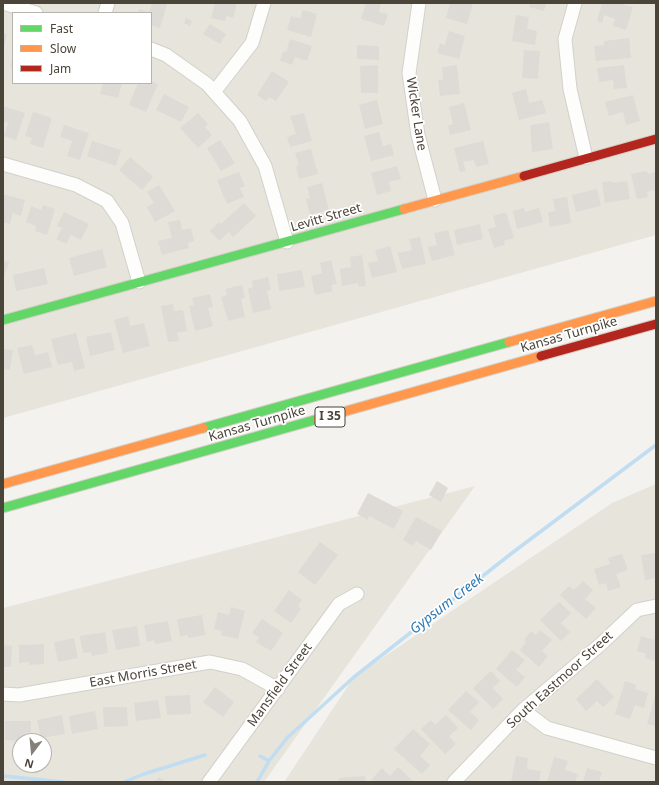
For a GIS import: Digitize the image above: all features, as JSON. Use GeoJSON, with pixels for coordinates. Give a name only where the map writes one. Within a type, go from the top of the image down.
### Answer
{"type":"FeatureCollection","features":[{"type":"Feature","properties":{"kind":"main road","name":"Levitt Street"},"geometry":{"type":"LineString","coordinates":[[3,320],[656,139]]}},
{"type":"Feature","properties":{"kind":"main road","name":"Kansas Turnpike"},"geometry":{"type":"LineString","coordinates":[[3,484],[656,301]]}},
{"type":"Feature","properties":{"kind":"main road","name":"Kansas Turnpike"},"geometry":{"type":"LineString","coordinates":[[3,508],[656,324]]}},
{"type":"Feature","properties":{"kind":"street"},"geometry":{"type":"LineString","coordinates":[[3,3],[33,12]]}},
{"type":"Feature","properties":{"kind":"street"},"geometry":{"type":"LineString","coordinates":[[214,92],[252,43],[264,3]]}},
{"type":"Feature","properties":{"kind":"street","name":"Wicker Lane"},"geometry":{"type":"LineString","coordinates":[[419,3],[409,73],[418,135],[435,200]]}},
{"type":"Feature","properties":{"kind":"street"},"geometry":{"type":"LineString","coordinates":[[575,3],[565,39],[570,89],[586,158]]}},
{"type":"Feature","properties":{"kind":"street"},"geometry":{"type":"LineString","coordinates":[[152,49],[166,55],[207,84],[240,122],[265,166],[287,242]]}},
{"type":"Feature","properties":{"kind":"street"},"geometry":{"type":"LineString","coordinates":[[3,164],[76,185],[107,201],[122,223],[139,282]]}},
{"type":"Feature","properties":{"kind":"street","name":"Mansfield Street"},"geometry":{"type":"LineString","coordinates":[[209,782],[339,604],[357,594]]}},
{"type":"Feature","properties":{"kind":"street","name":"South Eastmoor Street"},"geometry":{"type":"LineString","coordinates":[[454,782],[523,710],[601,644],[637,610],[656,606]]}},
{"type":"Feature","properties":{"kind":"street","name":"East Morris Street"},"geometry":{"type":"LineString","coordinates":[[3,694],[19,695],[210,662],[242,669],[278,689]]}},
{"type":"Feature","properties":{"kind":"street"},"geometry":{"type":"LineString","coordinates":[[523,710],[547,728],[656,758]]}},
{"type":"Feature","properties":{"kind":"shaded area"},"geometry":{"type":"Polygon","coordinates":[[[3,3],[656,3],[656,235],[3,418],[3,3]]]}},
{"type":"Feature","properties":{"kind":"shaded area"},"geometry":{"type":"Polygon","coordinates":[[[656,484],[656,782],[284,782],[354,677],[612,503],[656,484]]]}},
{"type":"Feature","properties":{"kind":"shaded area"},"geometry":{"type":"Polygon","coordinates":[[[475,486],[264,782],[3,782],[3,608],[475,486]]]}},
{"type":"Feature","properties":{"kind":"building"},"geometry":{"type":"Polygon","coordinates":[[[152,3],[167,4],[160,28],[152,25],[152,12],[149,12],[152,3]]]}},
{"type":"Feature","properties":{"kind":"building"},"geometry":{"type":"Polygon","coordinates":[[[215,3],[237,3],[233,18],[227,16],[225,21],[211,18],[215,3]]]}},
{"type":"Feature","properties":{"kind":"building"},"geometry":{"type":"Polygon","coordinates":[[[366,3],[381,3],[379,12],[388,14],[384,26],[361,19],[366,3]]]}},
{"type":"Feature","properties":{"kind":"building"},"geometry":{"type":"Polygon","coordinates":[[[450,3],[473,3],[467,24],[446,18],[450,3]]]}},
{"type":"Feature","properties":{"kind":"building"},"geometry":{"type":"Polygon","coordinates":[[[530,3],[546,3],[544,11],[529,7],[530,3]]]}},
{"type":"Feature","properties":{"kind":"building"},"geometry":{"type":"Polygon","coordinates":[[[602,3],[618,3],[633,7],[626,30],[613,26],[615,19],[604,15],[602,23],[597,21],[602,3]]]}},
{"type":"Feature","properties":{"kind":"building"},"geometry":{"type":"Polygon","coordinates":[[[139,9],[149,12],[138,12],[139,9]]]}},
{"type":"Feature","properties":{"kind":"building"},"geometry":{"type":"Polygon","coordinates":[[[303,10],[317,14],[311,37],[287,30],[291,16],[300,18],[303,10]]]}},
{"type":"Feature","properties":{"kind":"building"},"geometry":{"type":"Polygon","coordinates":[[[516,15],[529,17],[527,29],[537,31],[535,45],[512,41],[516,15]]]}},
{"type":"Feature","properties":{"kind":"building"},"geometry":{"type":"Polygon","coordinates":[[[186,18],[192,21],[190,26],[184,23],[186,18]]]}},
{"type":"Feature","properties":{"kind":"building"},"geometry":{"type":"Polygon","coordinates":[[[210,24],[226,34],[220,44],[203,34],[210,24]]]}},
{"type":"Feature","properties":{"kind":"building"},"geometry":{"type":"Polygon","coordinates":[[[449,31],[465,36],[459,59],[437,53],[440,43],[445,45],[449,31]]]}},
{"type":"Feature","properties":{"kind":"building"},"geometry":{"type":"Polygon","coordinates":[[[3,33],[7,34],[4,47],[3,47],[3,33]]]}},
{"type":"Feature","properties":{"kind":"building"},"geometry":{"type":"Polygon","coordinates":[[[629,38],[631,58],[596,61],[594,46],[604,45],[604,41],[629,38]]]}},
{"type":"Feature","properties":{"kind":"building"},"geometry":{"type":"Polygon","coordinates":[[[290,39],[312,46],[307,61],[295,57],[292,65],[280,61],[283,51],[286,52],[290,39]]]}},
{"type":"Feature","properties":{"kind":"building"},"geometry":{"type":"Polygon","coordinates":[[[357,45],[379,46],[379,60],[357,59],[357,45]]]}},
{"type":"Feature","properties":{"kind":"building"},"geometry":{"type":"Polygon","coordinates":[[[524,50],[540,51],[538,79],[522,78],[524,50]]]}},
{"type":"Feature","properties":{"kind":"building"},"geometry":{"type":"Polygon","coordinates":[[[378,65],[378,93],[361,93],[360,66],[378,65]]]}},
{"type":"Feature","properties":{"kind":"building"},"geometry":{"type":"Polygon","coordinates":[[[457,65],[460,94],[440,96],[438,80],[443,80],[442,67],[457,65]]]}},
{"type":"Feature","properties":{"kind":"building"},"geometry":{"type":"Polygon","coordinates":[[[624,65],[627,88],[614,89],[613,80],[599,82],[597,68],[624,65]]]}},
{"type":"Feature","properties":{"kind":"building"},"geometry":{"type":"Polygon","coordinates":[[[272,71],[289,82],[276,101],[269,97],[266,101],[257,95],[272,71]]]}},
{"type":"Feature","properties":{"kind":"building"},"geometry":{"type":"Polygon","coordinates":[[[152,81],[158,84],[146,112],[129,105],[138,84],[152,84],[152,81]]]}},
{"type":"Feature","properties":{"kind":"building"},"geometry":{"type":"Polygon","coordinates":[[[103,84],[122,84],[118,98],[100,94],[103,84]]]}},
{"type":"Feature","properties":{"kind":"building"},"geometry":{"type":"Polygon","coordinates":[[[526,89],[529,103],[542,100],[546,113],[519,120],[512,93],[526,89]]]}},
{"type":"Feature","properties":{"kind":"building"},"geometry":{"type":"Polygon","coordinates":[[[164,94],[189,107],[181,122],[156,110],[164,94]]]}},
{"type":"Feature","properties":{"kind":"building"},"geometry":{"type":"Polygon","coordinates":[[[633,95],[640,121],[626,125],[623,112],[609,116],[605,102],[633,95]]]}},
{"type":"Feature","properties":{"kind":"building"},"geometry":{"type":"Polygon","coordinates":[[[377,100],[383,124],[365,129],[359,105],[377,100]]]}},
{"type":"Feature","properties":{"kind":"building"},"geometry":{"type":"Polygon","coordinates":[[[464,103],[471,130],[450,135],[448,126],[453,124],[449,107],[464,103]]]}},
{"type":"Feature","properties":{"kind":"building"},"geometry":{"type":"Polygon","coordinates":[[[3,106],[25,113],[16,140],[4,136],[8,123],[3,121],[3,106]]]}},
{"type":"Feature","properties":{"kind":"building"},"geometry":{"type":"Polygon","coordinates":[[[33,112],[52,118],[43,148],[30,144],[32,138],[25,136],[33,112]]]}},
{"type":"Feature","properties":{"kind":"building"},"geometry":{"type":"Polygon","coordinates":[[[198,113],[208,124],[205,127],[212,135],[198,148],[180,128],[198,113]]]}},
{"type":"Feature","properties":{"kind":"building"},"geometry":{"type":"Polygon","coordinates":[[[304,113],[312,141],[290,147],[287,137],[296,134],[290,116],[304,113]]]}},
{"type":"Feature","properties":{"kind":"building"},"geometry":{"type":"Polygon","coordinates":[[[549,122],[553,149],[532,152],[530,125],[549,122]]]}},
{"type":"Feature","properties":{"kind":"building"},"geometry":{"type":"Polygon","coordinates":[[[64,125],[89,133],[80,160],[67,156],[72,141],[60,137],[64,125]]]}},
{"type":"Feature","properties":{"kind":"building"},"geometry":{"type":"Polygon","coordinates":[[[379,132],[383,146],[391,144],[394,155],[371,161],[364,136],[379,132]]]}},
{"type":"Feature","properties":{"kind":"building"},"geometry":{"type":"Polygon","coordinates":[[[220,140],[235,163],[221,171],[207,148],[220,140]]]}},
{"type":"Feature","properties":{"kind":"building"},"geometry":{"type":"Polygon","coordinates":[[[92,141],[121,150],[116,166],[87,156],[92,141]]]}},
{"type":"Feature","properties":{"kind":"building"},"geometry":{"type":"Polygon","coordinates":[[[483,141],[489,164],[476,167],[474,160],[463,162],[466,171],[460,172],[454,148],[483,141]]]}},
{"type":"Feature","properties":{"kind":"building"},"geometry":{"type":"Polygon","coordinates":[[[311,149],[318,174],[299,179],[296,166],[299,165],[295,153],[311,149]]]}},
{"type":"Feature","properties":{"kind":"building"},"geometry":{"type":"Polygon","coordinates":[[[130,157],[153,177],[142,190],[119,170],[130,157]]]}},
{"type":"Feature","properties":{"kind":"building"},"geometry":{"type":"Polygon","coordinates":[[[397,166],[401,179],[389,182],[391,191],[377,195],[371,173],[397,166]]]}},
{"type":"Feature","properties":{"kind":"building"},"geometry":{"type":"Polygon","coordinates":[[[647,171],[648,174],[655,172],[656,190],[647,192],[648,197],[637,199],[631,174],[647,171]]]}},
{"type":"Feature","properties":{"kind":"building"},"geometry":{"type":"Polygon","coordinates":[[[239,172],[245,186],[240,188],[244,197],[227,204],[217,180],[239,172]]]}},
{"type":"Feature","properties":{"kind":"building"},"geometry":{"type":"Polygon","coordinates":[[[612,181],[612,183],[627,181],[630,199],[605,203],[602,182],[612,181]]]}},
{"type":"Feature","properties":{"kind":"building"},"geometry":{"type":"Polygon","coordinates":[[[322,183],[329,210],[310,215],[306,199],[310,198],[307,187],[322,183]]]}},
{"type":"Feature","properties":{"kind":"building"},"geometry":{"type":"Polygon","coordinates":[[[159,185],[175,211],[155,222],[147,207],[154,203],[147,192],[159,185]]]}},
{"type":"Feature","properties":{"kind":"building"},"geometry":{"type":"Polygon","coordinates":[[[597,189],[601,206],[576,212],[572,195],[597,189]]]}},
{"type":"Feature","properties":{"kind":"building"},"geometry":{"type":"Polygon","coordinates":[[[3,194],[25,200],[21,216],[13,213],[10,224],[3,222],[3,194]]]}},
{"type":"Feature","properties":{"kind":"building"},"geometry":{"type":"Polygon","coordinates":[[[567,197],[571,223],[550,227],[548,212],[555,211],[553,199],[567,197]]]}},
{"type":"Feature","properties":{"kind":"building"},"geometry":{"type":"Polygon","coordinates":[[[244,203],[256,216],[233,237],[229,232],[219,241],[210,231],[219,222],[221,224],[244,203]]]}},
{"type":"Feature","properties":{"kind":"building"},"geometry":{"type":"Polygon","coordinates":[[[43,205],[55,209],[47,235],[35,231],[36,226],[26,222],[31,206],[41,210],[43,205]]]}},
{"type":"Feature","properties":{"kind":"building"},"geometry":{"type":"Polygon","coordinates":[[[524,208],[525,212],[539,208],[543,222],[517,229],[513,211],[524,208]]]}},
{"type":"Feature","properties":{"kind":"building"},"geometry":{"type":"Polygon","coordinates":[[[64,212],[89,224],[81,240],[71,235],[66,244],[56,239],[62,228],[57,226],[64,212]]]}},
{"type":"Feature","properties":{"kind":"building"},"geometry":{"type":"Polygon","coordinates":[[[506,212],[514,238],[504,241],[505,245],[494,248],[488,229],[496,227],[493,216],[506,212]]]}},
{"type":"Feature","properties":{"kind":"building"},"geometry":{"type":"Polygon","coordinates":[[[180,220],[182,230],[191,228],[194,241],[188,243],[189,248],[162,255],[158,241],[172,238],[168,222],[180,220]]]}},
{"type":"Feature","properties":{"kind":"building"},"geometry":{"type":"Polygon","coordinates":[[[480,224],[483,239],[457,245],[454,230],[480,224]]]}},
{"type":"Feature","properties":{"kind":"building"},"geometry":{"type":"Polygon","coordinates":[[[448,230],[455,255],[432,261],[428,247],[437,245],[434,233],[448,230]]]}},
{"type":"Feature","properties":{"kind":"building"},"geometry":{"type":"Polygon","coordinates":[[[420,237],[426,264],[402,269],[398,253],[412,250],[409,239],[420,237]]]}},
{"type":"Feature","properties":{"kind":"building"},"geometry":{"type":"Polygon","coordinates":[[[390,246],[397,272],[372,278],[368,263],[378,261],[375,250],[390,246]]]}},
{"type":"Feature","properties":{"kind":"building"},"geometry":{"type":"Polygon","coordinates":[[[102,249],[107,267],[74,276],[69,258],[102,249]]]}},
{"type":"Feature","properties":{"kind":"building"},"geometry":{"type":"Polygon","coordinates":[[[362,255],[366,286],[359,287],[358,283],[342,286],[340,269],[351,267],[350,257],[362,255]]]}},
{"type":"Feature","properties":{"kind":"building"},"geometry":{"type":"Polygon","coordinates":[[[331,260],[337,284],[331,285],[333,291],[315,295],[311,276],[322,273],[320,263],[331,260]]]}},
{"type":"Feature","properties":{"kind":"building"},"geometry":{"type":"Polygon","coordinates":[[[3,261],[9,262],[3,279],[3,261]]]}},
{"type":"Feature","properties":{"kind":"building"},"geometry":{"type":"Polygon","coordinates":[[[44,268],[48,284],[16,291],[13,275],[44,268]]]}},
{"type":"Feature","properties":{"kind":"building"},"geometry":{"type":"Polygon","coordinates":[[[302,270],[305,287],[279,291],[277,274],[302,270]]]}},
{"type":"Feature","properties":{"kind":"building"},"geometry":{"type":"Polygon","coordinates":[[[268,277],[271,290],[267,291],[271,309],[253,313],[248,289],[253,287],[252,281],[268,277]]]}},
{"type":"Feature","properties":{"kind":"building"},"geometry":{"type":"Polygon","coordinates":[[[242,285],[245,298],[241,299],[245,317],[228,321],[221,297],[227,295],[225,289],[242,285]]]}},
{"type":"Feature","properties":{"kind":"building"},"geometry":{"type":"Polygon","coordinates":[[[210,294],[213,307],[208,308],[213,326],[195,331],[189,306],[194,305],[192,298],[210,294]]]}},
{"type":"Feature","properties":{"kind":"building"},"geometry":{"type":"Polygon","coordinates":[[[173,304],[174,311],[183,310],[187,331],[177,333],[179,341],[168,342],[161,306],[173,304]]]}},
{"type":"Feature","properties":{"kind":"building"},"geometry":{"type":"Polygon","coordinates":[[[128,316],[130,326],[144,323],[150,346],[123,353],[114,320],[128,316]]]}},
{"type":"Feature","properties":{"kind":"building"},"geometry":{"type":"Polygon","coordinates":[[[111,332],[115,350],[90,356],[86,337],[111,332]]]}},
{"type":"Feature","properties":{"kind":"building"},"geometry":{"type":"Polygon","coordinates":[[[76,333],[85,368],[74,371],[72,362],[58,365],[51,339],[76,333]]]}},
{"type":"Feature","properties":{"kind":"building"},"geometry":{"type":"Polygon","coordinates":[[[32,345],[35,355],[48,352],[52,367],[24,374],[17,348],[32,345]]]}},
{"type":"Feature","properties":{"kind":"building"},"geometry":{"type":"Polygon","coordinates":[[[3,349],[13,350],[10,370],[3,369],[3,349]]]}},
{"type":"Feature","properties":{"kind":"building"},"geometry":{"type":"Polygon","coordinates":[[[437,481],[448,488],[441,502],[429,495],[437,481]]]}},
{"type":"Feature","properties":{"kind":"building"},"geometry":{"type":"Polygon","coordinates":[[[368,493],[403,511],[394,529],[369,516],[368,520],[357,514],[368,493]]]}},
{"type":"Feature","properties":{"kind":"building"},"geometry":{"type":"Polygon","coordinates":[[[416,517],[442,531],[431,550],[416,541],[413,546],[403,540],[416,517]]]}},
{"type":"Feature","properties":{"kind":"building"},"geometry":{"type":"Polygon","coordinates":[[[320,542],[338,555],[315,585],[298,572],[320,542]]]}},
{"type":"Feature","properties":{"kind":"building"},"geometry":{"type":"Polygon","coordinates":[[[656,553],[656,578],[645,580],[641,555],[656,553]]]}},
{"type":"Feature","properties":{"kind":"building"},"geometry":{"type":"Polygon","coordinates":[[[622,554],[628,570],[616,574],[621,587],[608,591],[606,583],[599,585],[594,569],[610,564],[608,558],[622,554]]]}},
{"type":"Feature","properties":{"kind":"building"},"geometry":{"type":"Polygon","coordinates":[[[583,581],[593,590],[585,599],[596,608],[586,619],[560,595],[569,586],[574,590],[583,581]]]}},
{"type":"Feature","properties":{"kind":"building"},"geometry":{"type":"Polygon","coordinates":[[[289,590],[302,600],[298,606],[301,609],[291,623],[274,611],[289,590]]]}},
{"type":"Feature","properties":{"kind":"building"},"geometry":{"type":"Polygon","coordinates":[[[559,602],[571,613],[561,623],[570,632],[561,641],[540,620],[559,602]]]}},
{"type":"Feature","properties":{"kind":"building"},"geometry":{"type":"Polygon","coordinates":[[[231,607],[245,611],[238,639],[221,635],[222,631],[214,629],[218,612],[229,615],[231,607]]]}},
{"type":"Feature","properties":{"kind":"building"},"geometry":{"type":"Polygon","coordinates":[[[202,615],[205,635],[188,638],[188,635],[180,636],[177,619],[202,615]]]}},
{"type":"Feature","properties":{"kind":"building"},"geometry":{"type":"Polygon","coordinates":[[[262,619],[283,633],[271,651],[256,642],[259,638],[252,633],[262,619]]]}},
{"type":"Feature","properties":{"kind":"building"},"geometry":{"type":"Polygon","coordinates":[[[168,621],[172,641],[155,644],[154,640],[147,642],[144,625],[168,621]]]}},
{"type":"Feature","properties":{"kind":"building"},"geometry":{"type":"Polygon","coordinates":[[[137,626],[140,646],[116,650],[112,630],[137,626]]]}},
{"type":"Feature","properties":{"kind":"building"},"geometry":{"type":"Polygon","coordinates":[[[540,630],[552,640],[542,651],[548,656],[539,667],[520,650],[526,642],[524,640],[531,631],[536,635],[540,630]]]}},
{"type":"Feature","properties":{"kind":"building"},"geometry":{"type":"Polygon","coordinates":[[[105,632],[108,653],[92,656],[91,652],[83,653],[80,636],[105,632]]]}},
{"type":"Feature","properties":{"kind":"building"},"geometry":{"type":"Polygon","coordinates":[[[656,633],[656,656],[654,661],[645,658],[646,654],[637,651],[641,636],[654,640],[656,633]]]}},
{"type":"Feature","properties":{"kind":"building"},"geometry":{"type":"Polygon","coordinates":[[[74,638],[78,658],[58,662],[54,642],[74,638]]]}},
{"type":"Feature","properties":{"kind":"building"},"geometry":{"type":"Polygon","coordinates":[[[44,644],[44,664],[29,665],[29,662],[19,663],[19,645],[44,644]]]}},
{"type":"Feature","properties":{"kind":"building"},"geometry":{"type":"Polygon","coordinates":[[[3,645],[12,646],[11,667],[3,667],[3,645]]]}},
{"type":"Feature","properties":{"kind":"building"},"geometry":{"type":"Polygon","coordinates":[[[512,650],[525,660],[516,670],[525,677],[517,687],[496,669],[512,650]]]}},
{"type":"Feature","properties":{"kind":"building"},"geometry":{"type":"Polygon","coordinates":[[[491,671],[500,681],[493,688],[503,699],[493,709],[473,688],[491,671]]]}},
{"type":"Feature","properties":{"kind":"building"},"geometry":{"type":"Polygon","coordinates":[[[597,679],[614,697],[603,707],[597,701],[586,711],[576,699],[597,679]]]}},
{"type":"Feature","properties":{"kind":"building"},"geometry":{"type":"Polygon","coordinates":[[[625,681],[636,685],[635,689],[648,693],[644,708],[635,705],[630,719],[615,714],[625,681]]]}},
{"type":"Feature","properties":{"kind":"building"},"geometry":{"type":"Polygon","coordinates":[[[215,687],[234,702],[223,717],[203,702],[215,687]]]}},
{"type":"Feature","properties":{"kind":"building"},"geometry":{"type":"Polygon","coordinates":[[[466,691],[479,702],[470,712],[479,720],[471,730],[448,710],[466,691]]]}},
{"type":"Feature","properties":{"kind":"building"},"geometry":{"type":"Polygon","coordinates":[[[656,693],[656,726],[647,724],[656,693]]]}},
{"type":"Feature","properties":{"kind":"building"},"geometry":{"type":"Polygon","coordinates":[[[190,695],[191,714],[167,715],[165,696],[190,695]]]}},
{"type":"Feature","properties":{"kind":"building"},"geometry":{"type":"Polygon","coordinates":[[[158,700],[161,718],[136,721],[134,703],[158,700]]]}},
{"type":"Feature","properties":{"kind":"building"},"geometry":{"type":"Polygon","coordinates":[[[103,707],[127,707],[128,726],[104,727],[103,707]]]}},
{"type":"Feature","properties":{"kind":"building"},"geometry":{"type":"Polygon","coordinates":[[[95,711],[98,729],[72,734],[69,716],[95,711]]]}},
{"type":"Feature","properties":{"kind":"building"},"geometry":{"type":"Polygon","coordinates":[[[62,715],[65,734],[52,736],[52,733],[40,733],[37,720],[62,715]]]}},
{"type":"Feature","properties":{"kind":"building"},"geometry":{"type":"Polygon","coordinates":[[[446,715],[458,728],[449,736],[456,744],[445,754],[421,729],[431,720],[435,725],[446,715]]]}},
{"type":"Feature","properties":{"kind":"building"},"geometry":{"type":"Polygon","coordinates":[[[5,721],[31,721],[31,733],[12,733],[12,740],[5,740],[5,721]]]}},
{"type":"Feature","properties":{"kind":"building"},"geometry":{"type":"Polygon","coordinates":[[[413,729],[430,744],[420,756],[430,765],[422,774],[394,749],[413,729]]]}},
{"type":"Feature","properties":{"kind":"building"},"geometry":{"type":"Polygon","coordinates":[[[516,756],[528,758],[527,769],[541,771],[539,782],[511,782],[516,756]]]}},
{"type":"Feature","properties":{"kind":"building"},"geometry":{"type":"Polygon","coordinates":[[[554,757],[568,761],[565,770],[578,774],[575,782],[547,782],[554,757]]]}},
{"type":"Feature","properties":{"kind":"building"},"geometry":{"type":"Polygon","coordinates":[[[398,767],[414,782],[374,782],[371,780],[382,768],[390,776],[398,767]]]}},
{"type":"Feature","properties":{"kind":"building"},"geometry":{"type":"Polygon","coordinates":[[[587,768],[602,772],[599,782],[583,782],[587,768]]]}},
{"type":"Feature","properties":{"kind":"building"},"geometry":{"type":"Polygon","coordinates":[[[365,776],[366,782],[339,782],[339,778],[365,776]]]}},
{"type":"Feature","properties":{"kind":"building"},"geometry":{"type":"Polygon","coordinates":[[[159,777],[166,782],[155,782],[159,777]]]}},
{"type":"Feature","properties":{"kind":"waterway","name":"Gypsum Creek"},"geometry":{"type":"LineString","coordinates":[[257,782],[269,761],[287,738],[354,677],[512,553],[656,445]]}},
{"type":"Feature","properties":{"kind":"waterway"},"geometry":{"type":"LineString","coordinates":[[124,782],[144,774],[205,755]]}},
{"type":"Feature","properties":{"kind":"waterway"},"geometry":{"type":"LineString","coordinates":[[260,756],[269,761]]}},
{"type":"Feature","properties":{"kind":"waterway"},"geometry":{"type":"LineString","coordinates":[[3,776],[63,782]]}},
{"type":"Feature","properties":{"kind":"traffic: fast"},"geometry":{"type":"LineString","coordinates":[[3,320],[404,209]]}},
{"type":"Feature","properties":{"kind":"traffic: fast"},"geometry":{"type":"LineString","coordinates":[[203,428],[509,342]]}},
{"type":"Feature","properties":{"kind":"traffic: fast"},"geometry":{"type":"LineString","coordinates":[[3,508],[318,419]]}},
{"type":"Feature","properties":{"kind":"traffic: slow"},"geometry":{"type":"LineString","coordinates":[[404,209],[524,176]]}},
{"type":"Feature","properties":{"kind":"traffic: slow"},"geometry":{"type":"LineString","coordinates":[[509,342],[656,301]]}},
{"type":"Feature","properties":{"kind":"traffic: slow"},"geometry":{"type":"LineString","coordinates":[[318,419],[541,356]]}},
{"type":"Feature","properties":{"kind":"traffic: slow"},"geometry":{"type":"LineString","coordinates":[[3,484],[203,428]]}},
{"type":"Feature","properties":{"kind":"traffic: jam"},"geometry":{"type":"LineString","coordinates":[[524,176],[656,139]]}},
{"type":"Feature","properties":{"kind":"traffic: jam"},"geometry":{"type":"LineString","coordinates":[[541,356],[656,324]]}}]}
